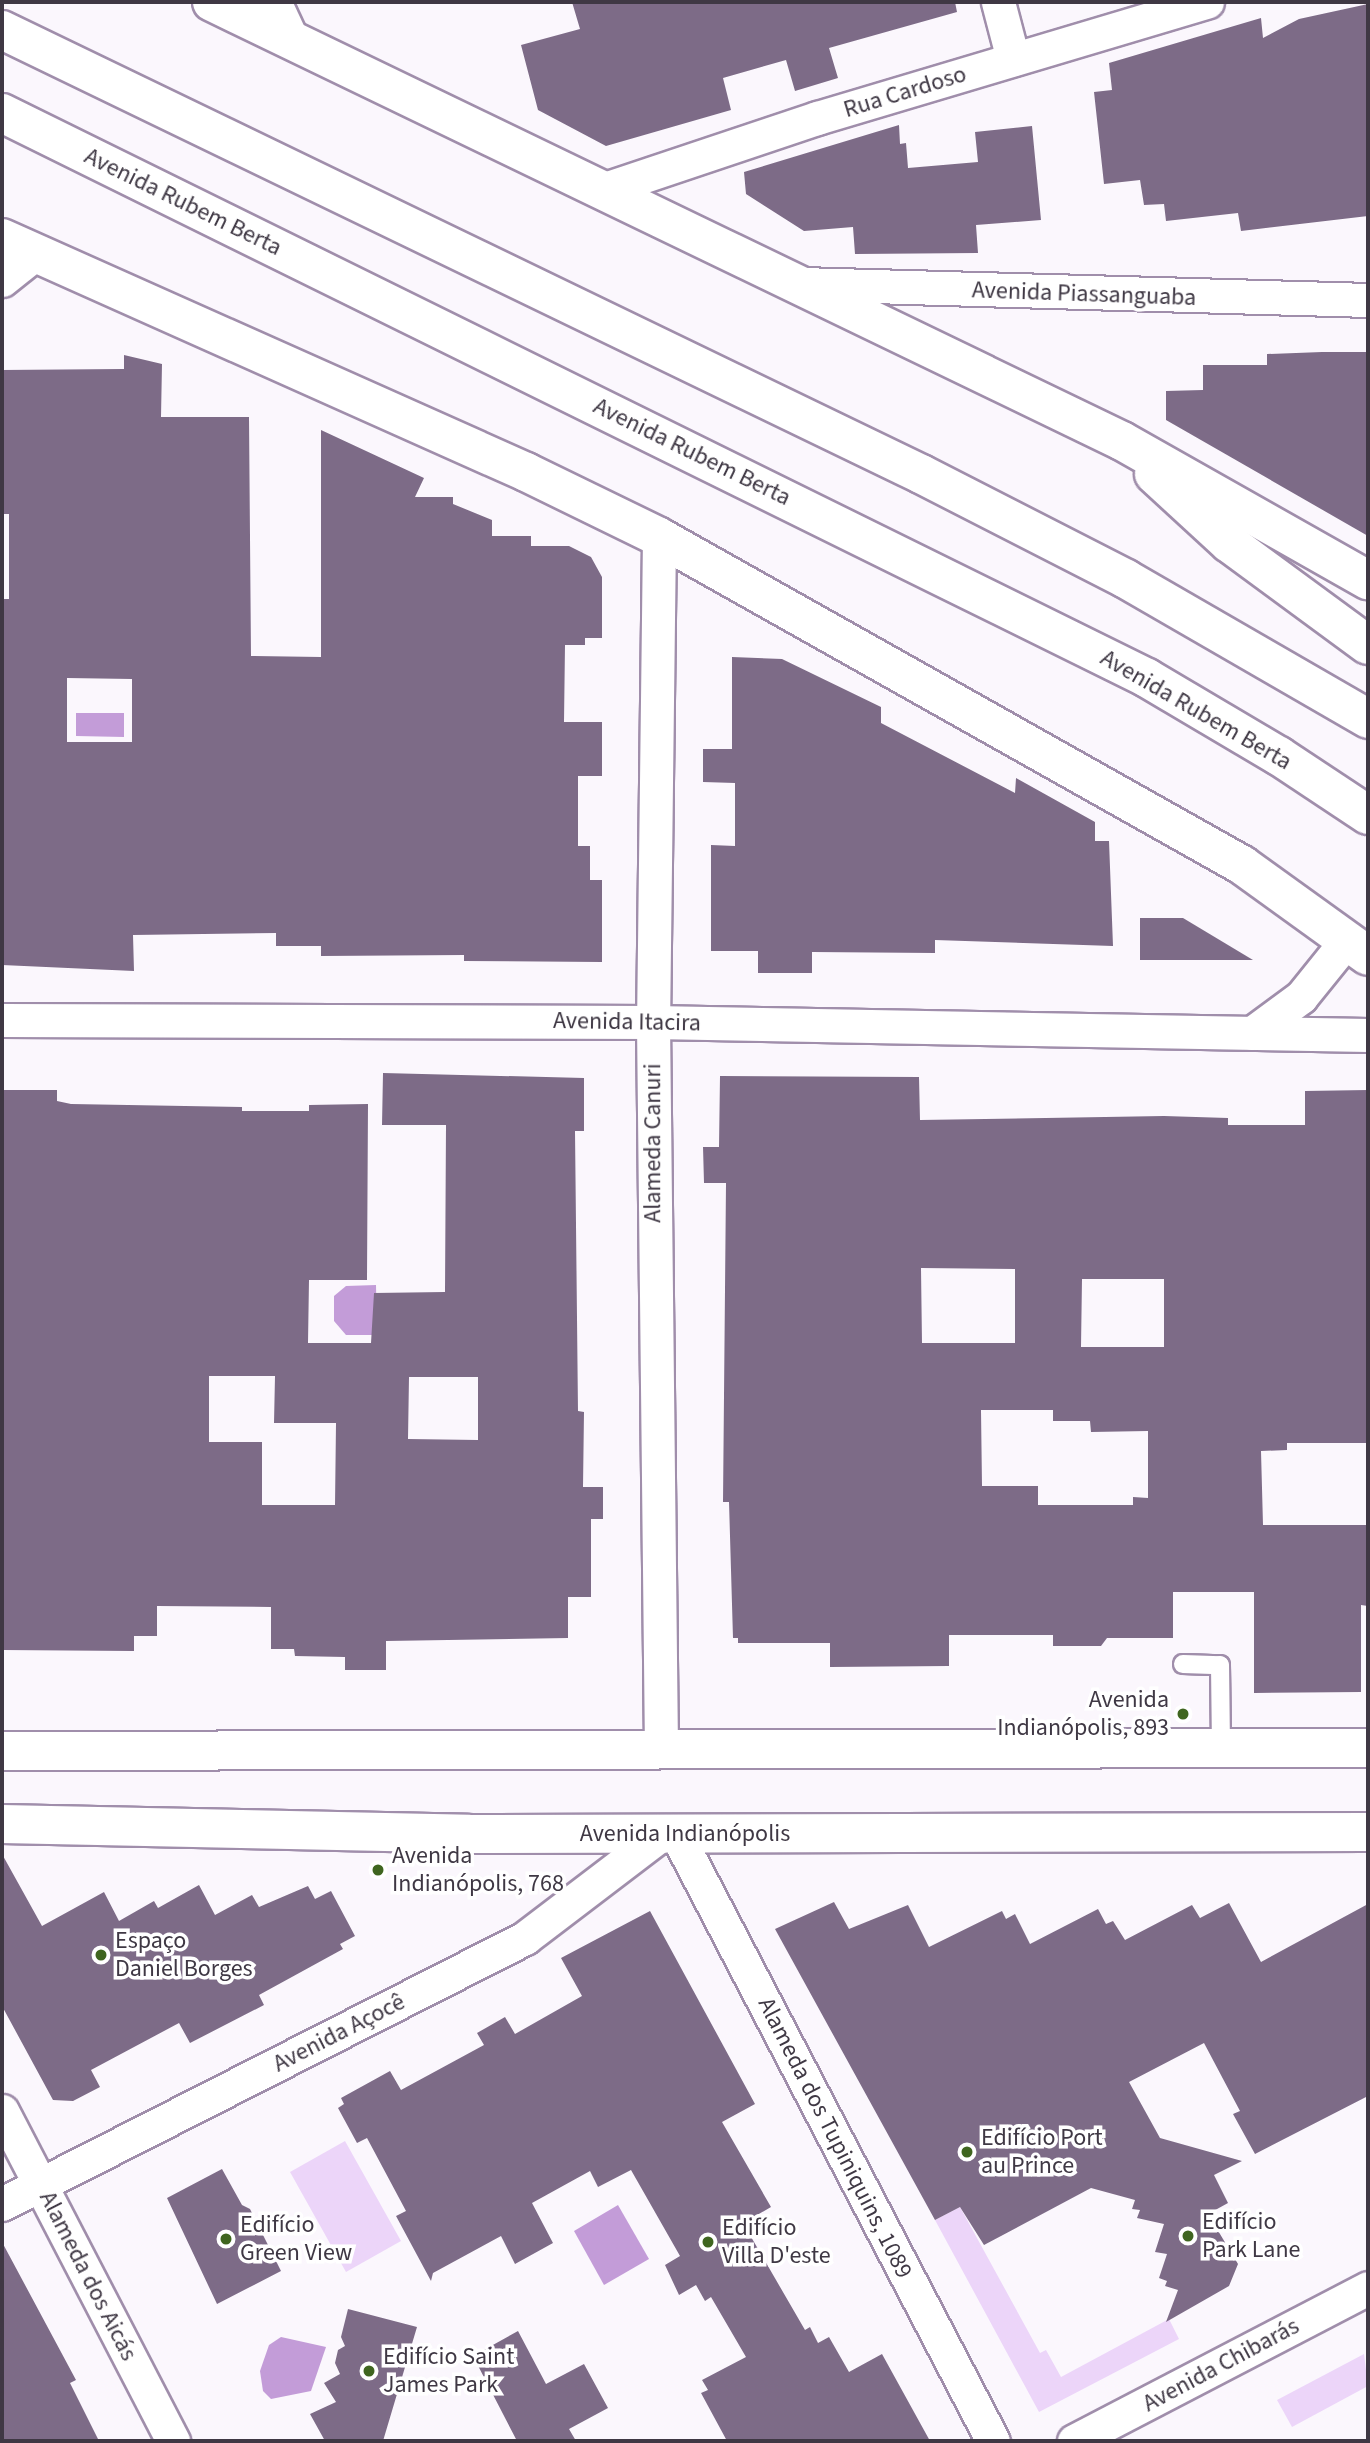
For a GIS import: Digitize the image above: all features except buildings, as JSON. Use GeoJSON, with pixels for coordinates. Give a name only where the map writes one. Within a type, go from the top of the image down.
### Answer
{"type":"FeatureCollection","features":[{"type":"Feature","properties":{"kind":"main road"},"geometry":{"type":"LineString","coordinates":[[212,2],[605,189],[1122,441],[1368,580]]}},
{"type":"Feature","properties":{"kind":"main road"},"geometry":{"type":"LineString","coordinates":[[272,2],[288,37]]}},
{"type":"Feature","properties":{"kind":"main road"},"geometry":{"type":"LineString","coordinates":[[2,30],[921,474],[1126,579],[1368,719]]}},
{"type":"Feature","properties":{"kind":"main road","name":"Avenida Rubem Berta"},"geometry":{"type":"LineString","coordinates":[[2,113],[1147,678],[1368,815]]}},
{"type":"Feature","properties":{"kind":"main road"},"geometry":{"type":"LineString","coordinates":[[2,222],[114,287]]}},
{"type":"Feature","properties":{"kind":"main road"},"geometry":{"type":"LineString","coordinates":[[2,238],[659,537],[1146,808],[1242,865],[1358,948]]}},
{"type":"Feature","properties":{"kind":"main road"},"geometry":{"type":"LineString","coordinates":[[1122,441],[1229,542],[1368,645]]}},
{"type":"Feature","properties":{"kind":"main road"},"geometry":{"type":"LineString","coordinates":[[2,1751],[1368,1748]]}},
{"type":"Feature","properties":{"kind":"main road","name":"Avenida Indianópolis"},"geometry":{"type":"LineString","coordinates":[[2,1824],[668,1835],[1368,1832]]}},
{"type":"Feature","properties":{"kind":"street"},"geometry":{"type":"LineString","coordinates":[[998,2],[1013,59]]}},
{"type":"Feature","properties":{"kind":"street","name":"Rua Cardoso"},"geometry":{"type":"LineString","coordinates":[[605,189],[817,118],[1207,2]]}},
{"type":"Feature","properties":{"kind":"street"},"geometry":{"type":"LineString","coordinates":[[2,280],[36,253]]}},
{"type":"Feature","properties":{"kind":"street","name":"Avenida Piassanguaba"},"geometry":{"type":"LineString","coordinates":[[799,284],[1368,300]]}},
{"type":"Feature","properties":{"kind":"street","name":"Alameda Canuri"},"geometry":{"type":"LineString","coordinates":[[659,537],[653,1022],[661,1749]]}},
{"type":"Feature","properties":{"kind":"street"},"geometry":{"type":"LineString","coordinates":[[1252,1034],[1301,997],[1358,948]]}},
{"type":"Feature","properties":{"kind":"street","name":"Avenida Itacira"},"geometry":{"type":"LineString","coordinates":[[2,1020],[653,1022],[1368,1035]]}},
{"type":"Feature","properties":{"kind":"street","name":"Avenida Açocê"},"geometry":{"type":"LineString","coordinates":[[2,2204],[525,1938],[668,1835]]}},
{"type":"Feature","properties":{"kind":"street","name":"Alameda dos Tupiniquins, 1089"},"geometry":{"type":"LineString","coordinates":[[668,1835],[993,2441]]}},
{"type":"Feature","properties":{"kind":"street","name":"Alameda dos Aicás"},"geometry":{"type":"LineString","coordinates":[[2,2111],[173,2441]]}},
{"type":"Feature","properties":{"kind":"street","name":"Avenida Chibarás"},"geometry":{"type":"LineString","coordinates":[[1074,2441],[1368,2288]]}},
{"type":"Feature","properties":{"kind":"lane"},"geometry":{"type":"LineString","coordinates":[[1183,1664],[1220,1665],[1221,1748]]}},
{"type":"Feature","properties":{"kind":"shaded area"},"geometry":{"type":"Polygon","coordinates":[[[76,713],[124,713],[124,737],[76,736],[76,713]]]}},
{"type":"Feature","properties":{"kind":"shaded area"},"geometry":{"type":"Polygon","coordinates":[[[376,1285],[377,1335],[346,1335],[334,1321],[334,1296],[346,1286],[376,1285]]]}},
{"type":"Feature","properties":{"kind":"shaded area"},"geometry":{"type":"Polygon","coordinates":[[[345,2141],[401,2241],[346,2272],[290,2172],[345,2141]]]}},
{"type":"Feature","properties":{"kind":"shaded area"},"geometry":{"type":"Polygon","coordinates":[[[618,2205],[649,2259],[604,2285],[574,2231],[618,2205]]]}},
{"type":"Feature","properties":{"kind":"shaded area"},"geometry":{"type":"Polygon","coordinates":[[[960,2207],[1040,2353],[1046,2350],[1061,2377],[1169,2319],[1179,2339],[1039,2412],[935,2220],[960,2207]]]}},
{"type":"Feature","properties":{"kind":"shaded area"},"geometry":{"type":"Polygon","coordinates":[[[281,2337],[326,2347],[311,2391],[271,2399],[263,2391],[260,2371],[269,2345],[281,2337]]]}},
{"type":"Feature","properties":{"kind":"shaded area"},"geometry":{"type":"Polygon","coordinates":[[[1364,2354],[1368,2386],[1292,2427],[1277,2400],[1364,2354]]]}},
{"type":"Feature","properties":{"kind":"place","name":"Avenida Indianópolis, 893"},"geometry":{"type":"Point","coordinates":[1183,1714]}},
{"type":"Feature","properties":{"kind":"place","name":"Avenida Indianópolis, 768"},"geometry":{"type":"Point","coordinates":[378,1870]}},
{"type":"Feature","properties":{"kind":"place","name":"Espaço Daniel Borges"},"geometry":{"type":"Point","coordinates":[101,1955]}},
{"type":"Feature","properties":{"kind":"place","name":"Edifício Port au Prince"},"geometry":{"type":"Point","coordinates":[967,2152]}},
{"type":"Feature","properties":{"kind":"place","name":"Edifício Park Lane"},"geometry":{"type":"Point","coordinates":[1188,2236]}},
{"type":"Feature","properties":{"kind":"place","name":"Edifício Green View"},"geometry":{"type":"Point","coordinates":[226,2239]}},
{"type":"Feature","properties":{"kind":"place","name":"Edifício Villa D'este"},"geometry":{"type":"Point","coordinates":[708,2242]}},
{"type":"Feature","properties":{"kind":"place","name":"Edifício Saint James Park"},"geometry":{"type":"Point","coordinates":[369,2371]}}]}
